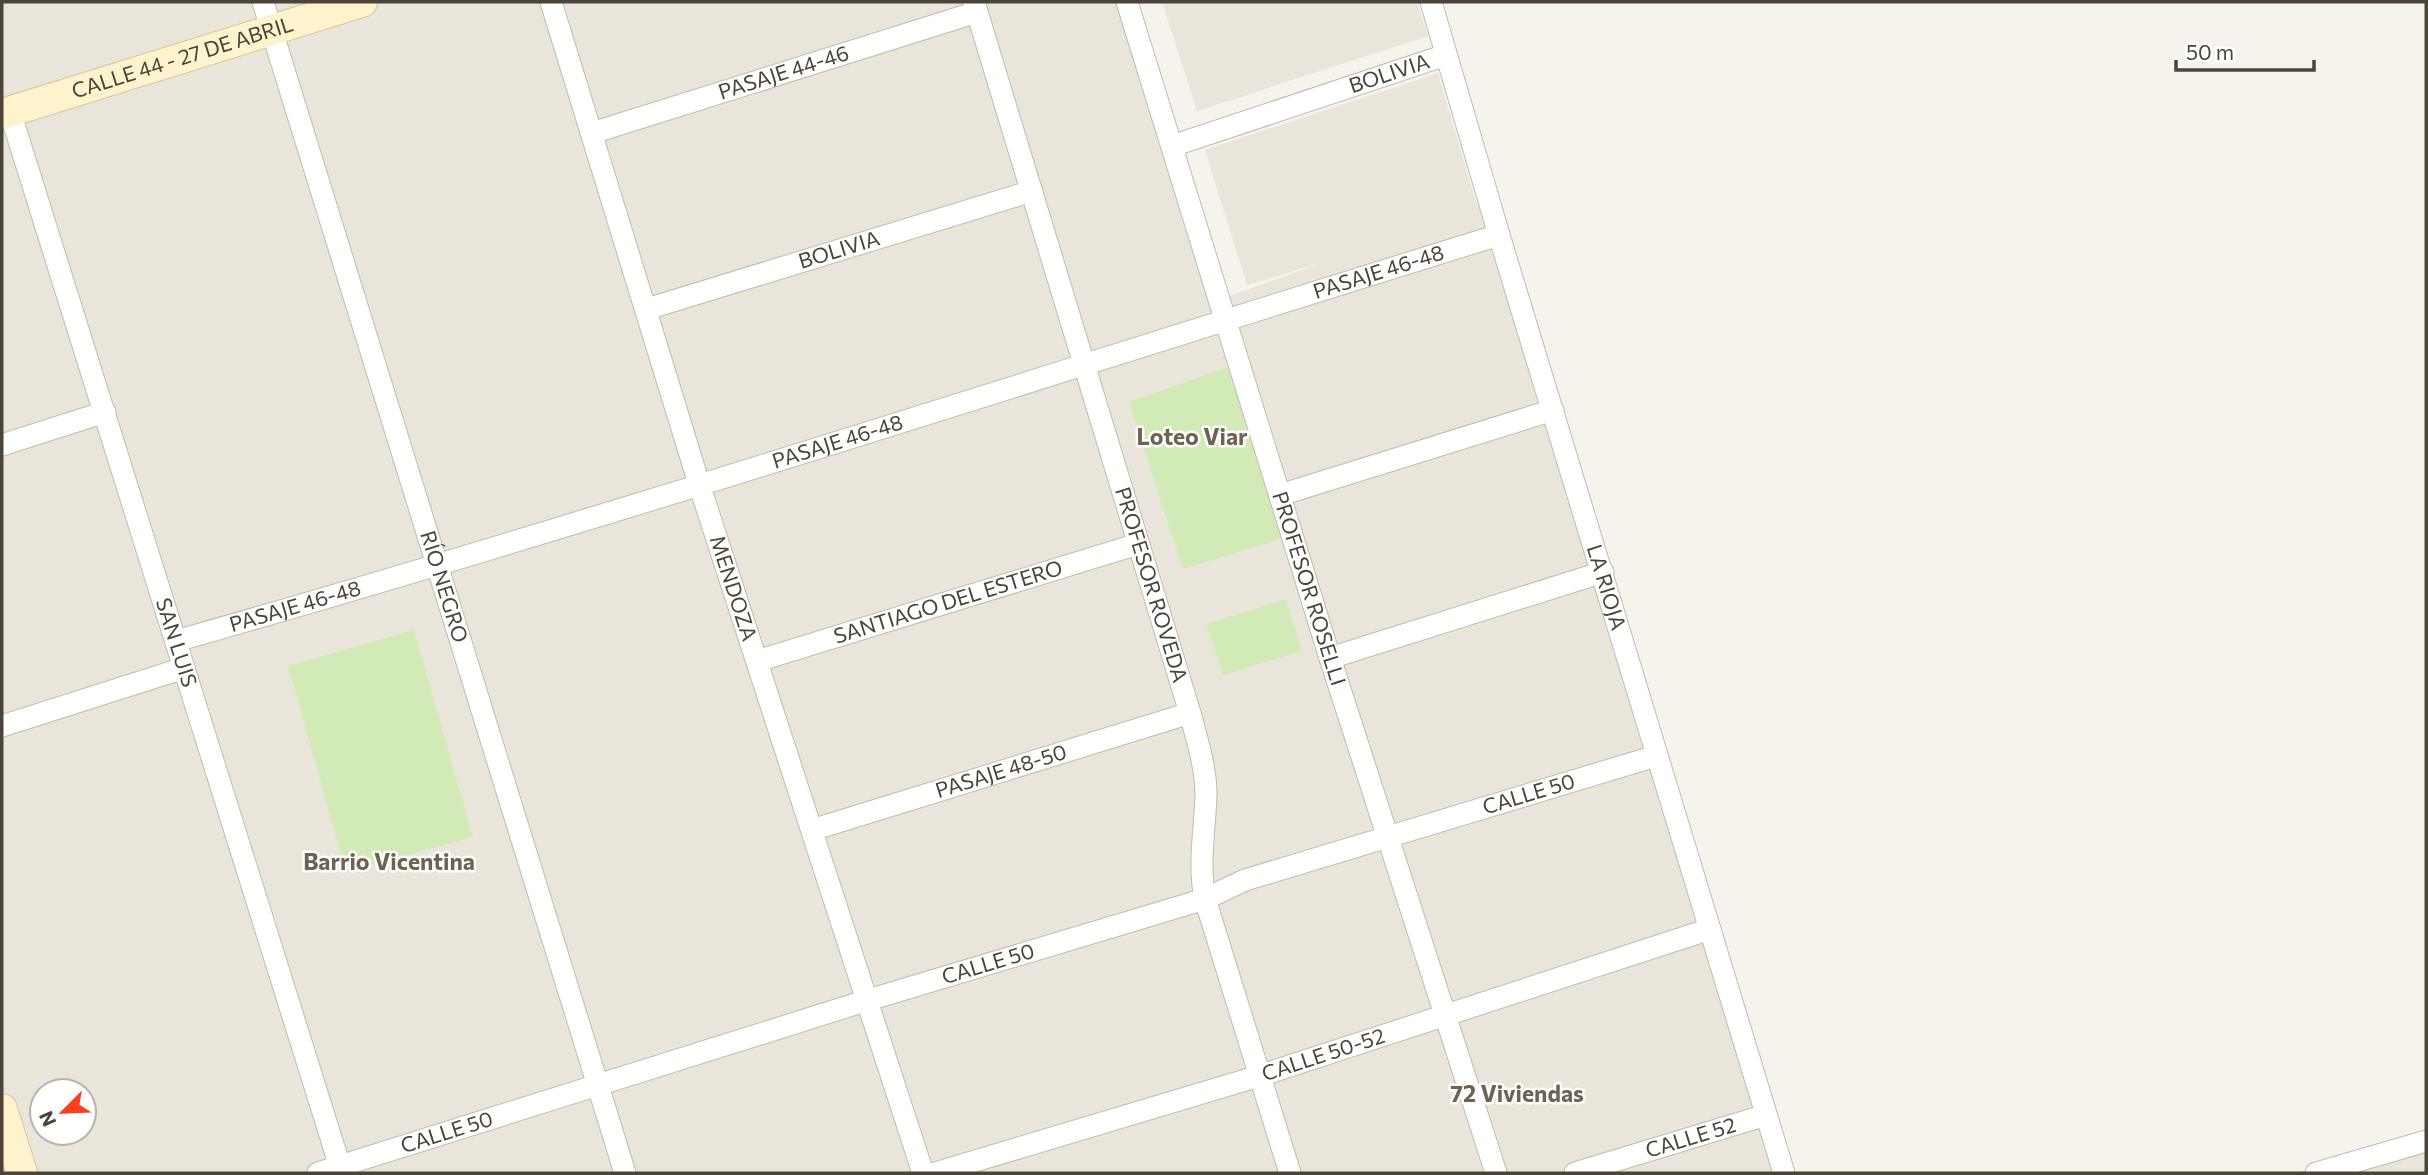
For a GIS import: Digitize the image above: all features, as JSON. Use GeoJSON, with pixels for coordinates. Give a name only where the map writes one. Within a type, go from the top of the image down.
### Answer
{"type":"FeatureCollection","features":[{"type":"Feature","properties":{"kind":"street","name":"RÍO NEGRO"},"geometry":{"type":"LineString","coordinates":[[262,2],[625,1173]]}},
{"type":"Feature","properties":{"kind":"street","name":"CALLE 44 - 27 DE ABRIL"},"geometry":{"type":"LineString","coordinates":[[6,113],[362,2]]}},
{"type":"Feature","properties":{"kind":"street","name":"MENDOZA"},"geometry":{"type":"LineString","coordinates":[[551,2],[700,487],[923,1173]]}},
{"type":"Feature","properties":{"kind":"street","name":"PROFESOR ROSELLI"},"geometry":{"type":"LineString","coordinates":[[1127,2],[1330,658],[1496,1173]]}},
{"type":"Feature","properties":{"kind":"street","name":"LA RIOJA"},"geometry":{"type":"LineString","coordinates":[[1431,2],[1499,235],[1784,1173]]}},
{"type":"Feature","properties":{"kind":"street","name":"PASAJE 44-46"},"geometry":{"type":"LineString","coordinates":[[592,133],[976,7]]}},
{"type":"Feature","properties":{"kind":"street","name":"PROFESOR ROVEDA"},"geometry":{"type":"LineString","coordinates":[[976,7],[1190,713],[1203,762],[1206,793],[1199,860],[1205,899],[1290,1173]]}},
{"type":"Feature","properties":{"kind":"street","name":"BOLIVIA"},"geometry":{"type":"LineString","coordinates":[[1172,146],[1446,55]]}},
{"type":"Feature","properties":{"kind":"street","name":"SAN LUIS"},"geometry":{"type":"LineString","coordinates":[[6,113],[105,412],[341,1170]]}},
{"type":"Feature","properties":{"kind":"street","name":"BOLIVIA"},"geometry":{"type":"LineString","coordinates":[[647,309],[1032,191]]}},
{"type":"Feature","properties":{"kind":"street","name":"PASAJE 46-48"},"geometry":{"type":"LineString","coordinates":[[176,641],[438,567],[700,487],[1499,235]]}},
{"type":"Feature","properties":{"kind":"street"},"geometry":{"type":"LineString","coordinates":[[1280,495],[1553,410]]}},
{"type":"Feature","properties":{"kind":"street"},"geometry":{"type":"LineString","coordinates":[[2,445],[105,412]]}},
{"type":"Feature","properties":{"kind":"street","name":"SANTIAGO DEL ESTERO"},"geometry":{"type":"LineString","coordinates":[[757,660],[1138,544]]}},
{"type":"Feature","properties":{"kind":"street"},"geometry":{"type":"LineString","coordinates":[[1330,658],[1603,572]]}},
{"type":"Feature","properties":{"kind":"street"},"geometry":{"type":"LineString","coordinates":[[2,726],[184,668]]}},
{"type":"Feature","properties":{"kind":"street","name":"PASAJE 48-50"},"geometry":{"type":"LineString","coordinates":[[812,830],[1190,713]]}},
{"type":"Feature","properties":{"kind":"street","name":"CALLE 50"},"geometry":{"type":"LineString","coordinates":[[318,1173],[341,1170],[865,1001],[1205,899],[1245,880],[1656,755]]}},
{"type":"Feature","properties":{"kind":"street","name":"CALLE 50-52"},"geometry":{"type":"LineString","coordinates":[[935,1173],[1259,1076],[1710,929]]}},
{"type":"Feature","properties":{"kind":"street"},"geometry":{"type":"LineString","coordinates":[[2,1110],[22,1173]]}},
{"type":"Feature","properties":{"kind":"street","name":"CALLE 52"},"geometry":{"type":"LineString","coordinates":[[1575,1173],[1766,1115]]}},
{"type":"Feature","properties":{"kind":"street"},"geometry":{"type":"LineString","coordinates":[[2316,1173],[2426,1141]]}},
{"type":"Feature","properties":{"kind":"shaded area"},"geometry":{"type":"Polygon","coordinates":[[[2,2],[1133,2],[1222,299],[1323,262],[1247,285],[1205,150],[1438,73],[1477,206],[1483,204],[1795,1173],[2,1173],[2,2]]]}},
{"type":"Feature","properties":{"kind":"shaded area"},"geometry":{"type":"Polygon","coordinates":[[[1162,2],[1417,2],[1428,36],[1197,111],[1162,2]]]}},
{"type":"Feature","properties":{"kind":"shaded area"},"geometry":{"type":"Polygon","coordinates":[[[2426,1132],[2426,1173],[2295,1173],[2426,1132]]]}},
{"type":"Feature","properties":{"kind":"green space"},"geometry":{"type":"Polygon","coordinates":[[[1228,367],[1281,539],[1183,569],[1129,402],[1228,367]]]}},
{"type":"Feature","properties":{"kind":"green space"},"geometry":{"type":"Polygon","coordinates":[[[1286,599],[1302,651],[1223,675],[1206,624],[1286,599]]]}},
{"type":"Feature","properties":{"kind":"green space"},"geometry":{"type":"Polygon","coordinates":[[[414,630],[473,837],[346,872],[288,666],[414,630]]]}},
{"type":"Feature","properties":{"kind":"district","name":"Loteo Viar"},"geometry":{"type":"Point","coordinates":[1192,437]}},
{"type":"Feature","properties":{"kind":"district","name":"Barrio Vicentina"},"geometry":{"type":"Point","coordinates":[389,862]}},
{"type":"Feature","properties":{"kind":"district","name":"72 Viviendas"},"geometry":{"type":"Point","coordinates":[1517,1094]}}]}
